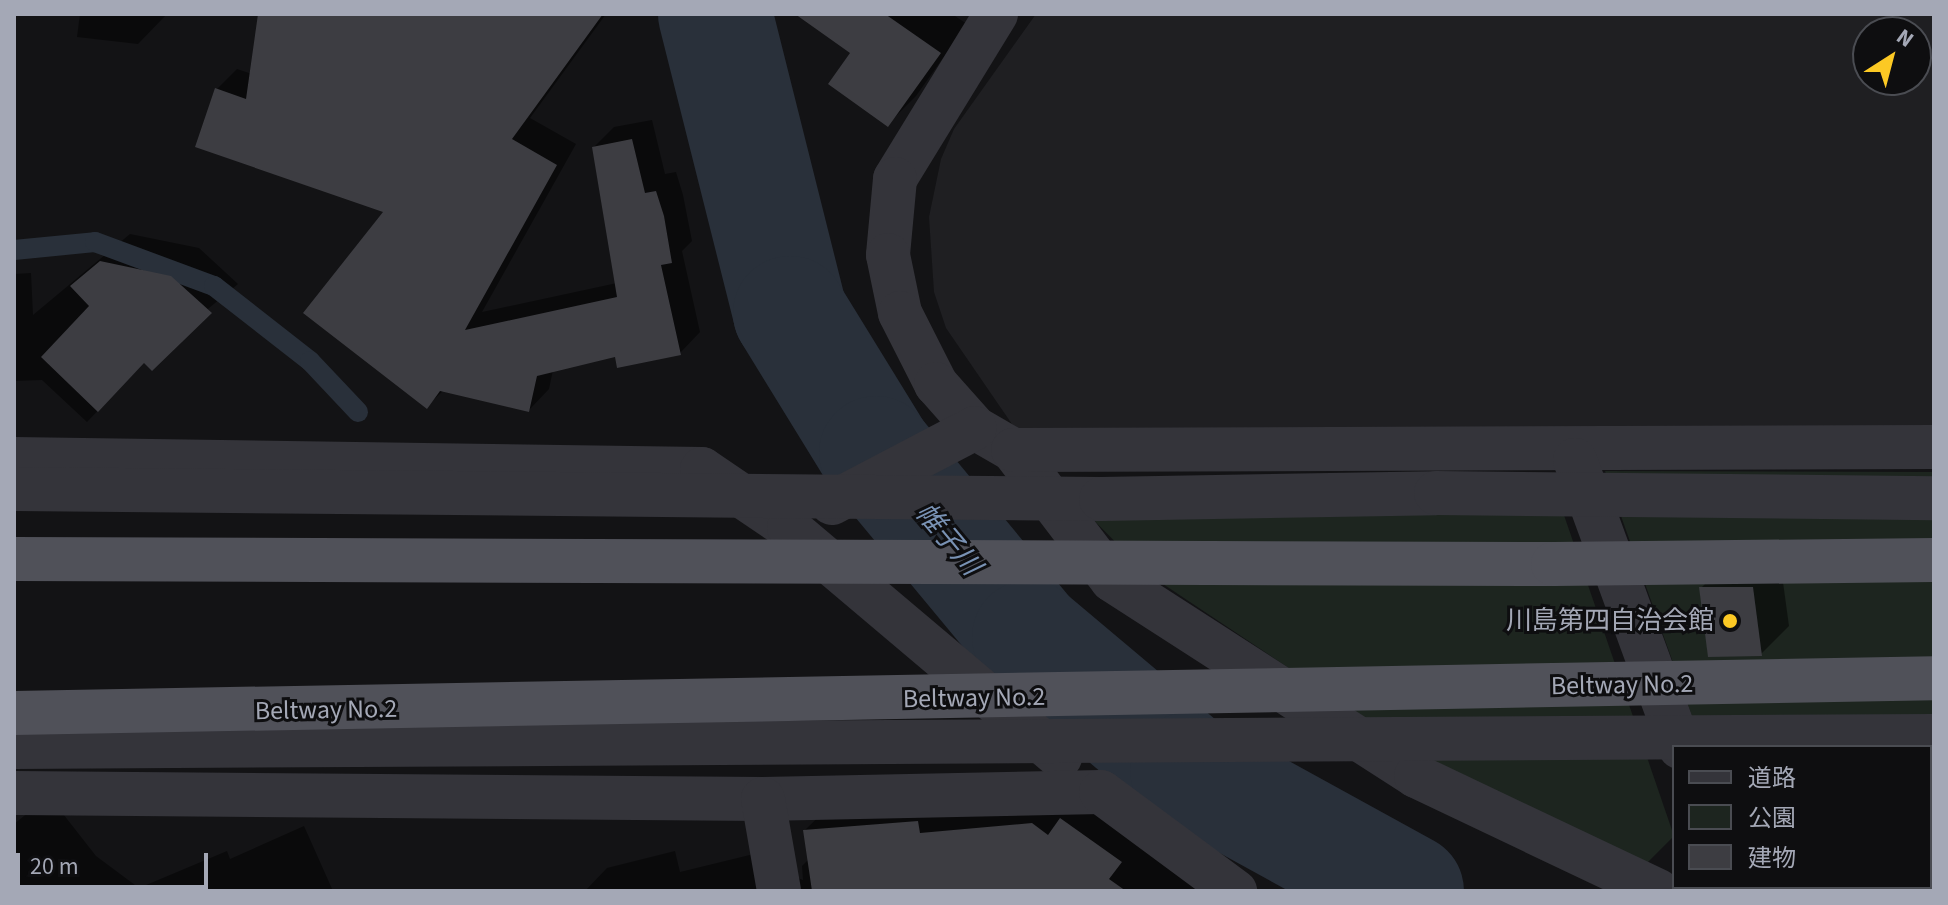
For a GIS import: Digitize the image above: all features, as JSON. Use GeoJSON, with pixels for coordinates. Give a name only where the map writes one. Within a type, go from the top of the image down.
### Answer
{"type":"FeatureCollection","features":[{"type":"Feature","properties":{"kind":"main road"},"geometry":{"type":"LineString","coordinates":[[14,559],[1490,564],[1934,560]]}},
{"type":"Feature","properties":{"kind":"main road","name":"Beltway No.2"},"geometry":{"type":"LineString","coordinates":[[14,713],[1934,678]]}},
{"type":"Feature","properties":{"kind":"street"},"geometry":{"type":"LineString","coordinates":[[996,14],[895,179],[888,255],[900,313],[936,384],[968,432],[1013,450],[1934,447]]}},
{"type":"Feature","properties":{"kind":"street"},"geometry":{"type":"LineString","coordinates":[[789,528],[968,432]]}},
{"type":"Feature","properties":{"kind":"street"},"geometry":{"type":"LineString","coordinates":[[1571,448],[1679,745]]}},
{"type":"Feature","properties":{"kind":"street"},"geometry":{"type":"LineString","coordinates":[[1013,450],[1112,580],[1416,776],[1658,891]]}},
{"type":"Feature","properties":{"kind":"street"},"geometry":{"type":"LineString","coordinates":[[14,459],[702,469],[789,528],[1101,792],[1235,891]]}},
{"type":"Feature","properties":{"kind":"street"},"geometry":{"type":"LineString","coordinates":[[14,489],[1101,499],[1436,493],[1934,498]]}},
{"type":"Feature","properties":{"kind":"street"},"geometry":{"type":"LineString","coordinates":[[14,747],[1934,736]]}},
{"type":"Feature","properties":{"kind":"street"},"geometry":{"type":"LineString","coordinates":[[14,793],[763,799],[1101,792]]}},
{"type":"Feature","properties":{"kind":"street"},"geometry":{"type":"LineString","coordinates":[[763,799],[779,891]]}},
{"type":"Feature","properties":{"kind":"shaded area"},"geometry":{"type":"Polygon","coordinates":[[[1036,14],[1934,14],[1934,435],[1016,430],[946,328],[934,292],[929,217],[941,159],[954,129],[1036,14]]]}},
{"type":"Feature","properties":{"kind":"green space"},"geometry":{"type":"Polygon","coordinates":[[[1605,471],[1934,472],[1934,763],[1932,745],[1702,745],[1605,471]]]}},
{"type":"Feature","properties":{"kind":"green space"},"geometry":{"type":"Polygon","coordinates":[[[1553,483],[1672,830],[1672,838],[1645,865],[1425,759],[1145,572],[1062,488],[1553,483]]]}},
{"type":"Feature","properties":{"kind":"building"},"geometry":{"type":"Polygon","coordinates":[[[258,14],[603,14],[512,139],[557,165],[465,330],[617,297],[592,147],[632,139],[645,193],[656,191],[664,216],[672,263],[661,265],[681,355],[617,368],[615,357],[537,376],[529,412],[440,391],[427,409],[303,313],[383,212],[195,147],[215,88],[246,99],[258,14]]]}},
{"type":"Feature","properties":{"kind":"building"},"geometry":{"type":"Polygon","coordinates":[[[795,14],[885,14],[941,53],[888,127],[828,84],[850,53],[795,14]]]}},
{"type":"Feature","properties":{"kind":"building"},"geometry":{"type":"Polygon","coordinates":[[[100,261],[171,276],[212,313],[152,371],[144,363],[98,412],[41,357],[89,306],[70,286],[100,261]]]}},
{"type":"Feature","properties":{"kind":"building"},"geometry":{"type":"Polygon","coordinates":[[[1699,587],[1753,587],[1762,656],[1708,657],[1699,587]]]}},
{"type":"Feature","properties":{"kind":"building"},"geometry":{"type":"Polygon","coordinates":[[[1060,818],[1122,862],[1109,879],[1126,891],[812,891],[803,830],[918,821],[920,833],[1032,823],[1048,835],[1060,818]]]}},
{"type":"Feature","properties":{"kind":"waterway","name":"帷子川"},"geometry":{"type":"LineString","coordinates":[[715,14],[790,313],[876,453],[1029,637],[1187,770],[1407,891]]}},
{"type":"Feature","properties":{"kind":"waterway"},"geometry":{"type":"LineString","coordinates":[[14,250],[95,242],[214,286],[310,361],[358,412]]}},
{"type":"Feature","properties":{"kind":"place","name":"川島第四自治会館"},"geometry":{"type":"Point","coordinates":[1730,621]}}]}
